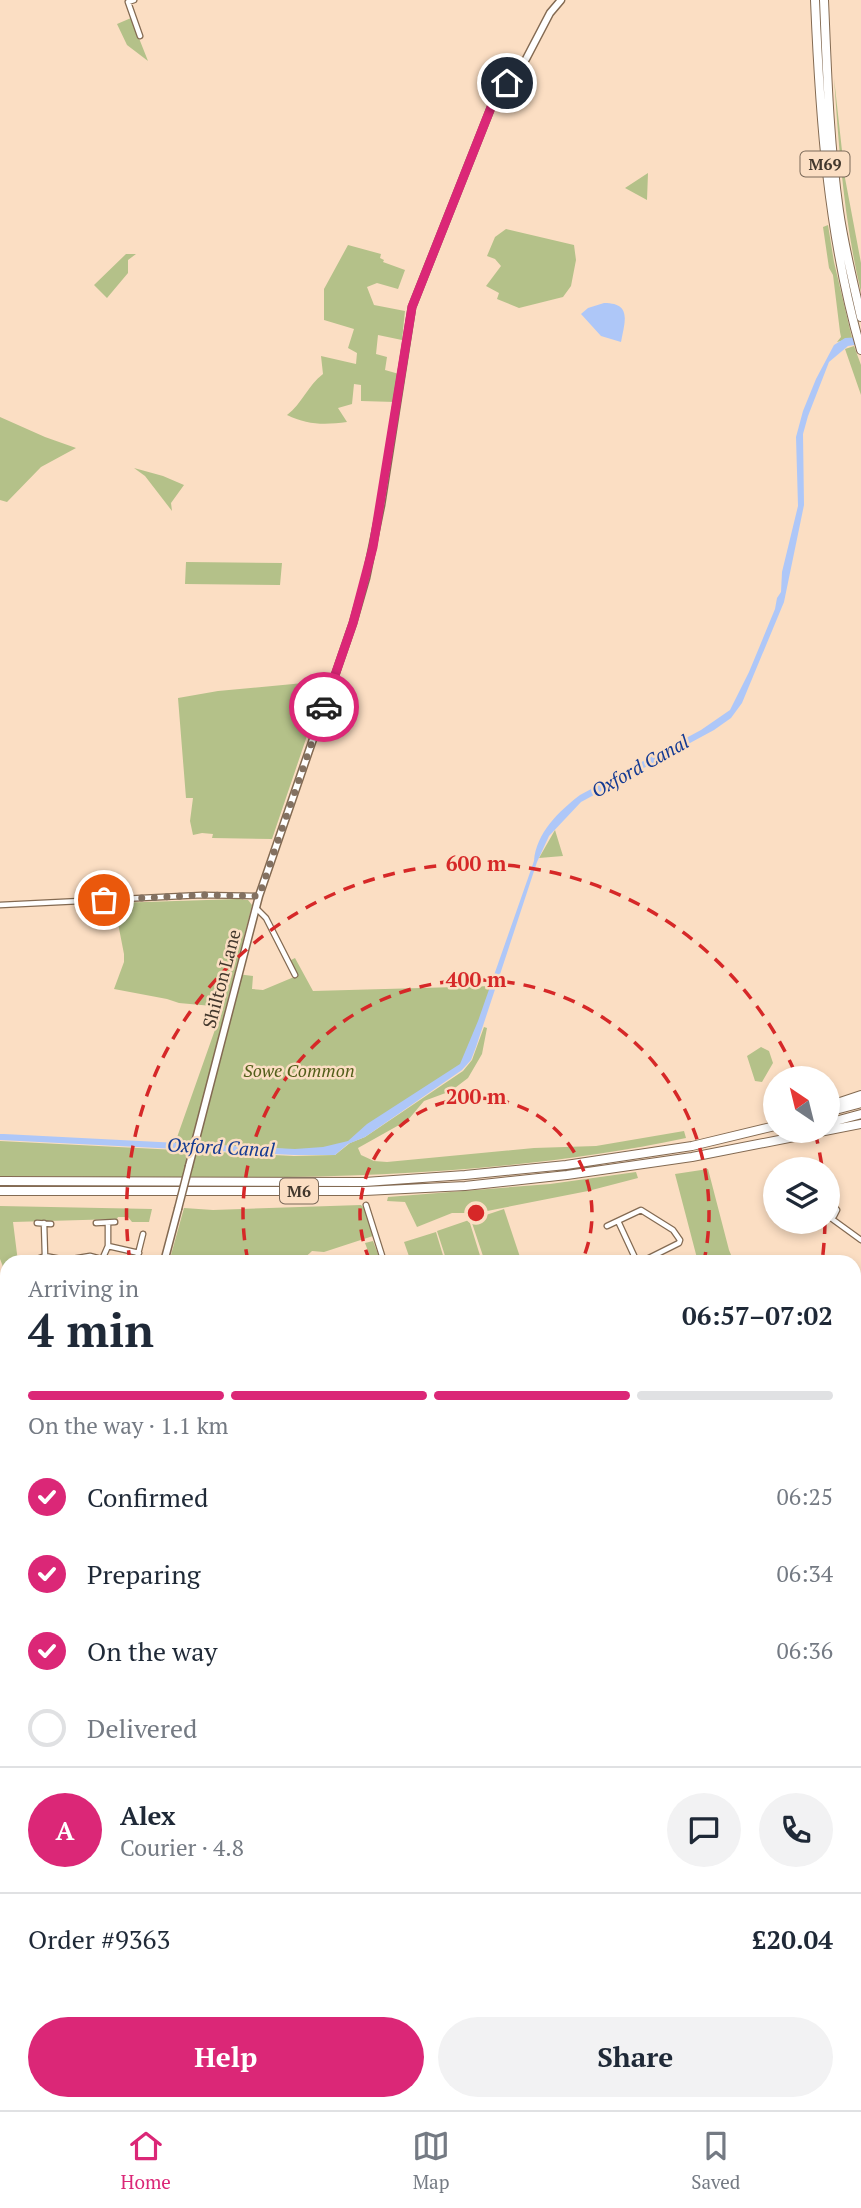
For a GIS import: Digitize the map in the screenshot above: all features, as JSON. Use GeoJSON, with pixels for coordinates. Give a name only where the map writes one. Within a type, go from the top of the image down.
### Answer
{"type":"FeatureCollection","features":[{"type":"Feature","properties":{"kind":"highway","name":"M69"},"geometry":{"type":"LineString","coordinates":[[816,0],[818,80],[827,183],[835,242],[861,350]]}},
{"type":"Feature","properties":{"kind":"highway","name":"M69"},"geometry":{"type":"LineString","coordinates":[[824,0],[835,182],[843,239],[861,317]]}},
{"type":"Feature","properties":{"kind":"highway"},"geometry":{"type":"LineString","coordinates":[[840,1102],[861,1095]]}},
{"type":"Feature","properties":{"kind":"highway"},"geometry":{"type":"LineString","coordinates":[[840,1109],[861,1103]]}},
{"type":"Feature","properties":{"kind":"highway"},"geometry":{"type":"LineString","coordinates":[[840,1120],[861,1114]]}},
{"type":"Feature","properties":{"kind":"highway"},"geometry":{"type":"LineString","coordinates":[[692,1157],[861,1124]]}},
{"type":"Feature","properties":{"kind":"highway","name":"M6"},"geometry":{"type":"LineString","coordinates":[[0,1181],[365,1182],[465,1175],[566,1165],[692,1146],[763,1127]]}},
{"type":"Feature","properties":{"kind":"highway","name":"M6"},"geometry":{"type":"LineString","coordinates":[[0,1191],[352,1191],[466,1186],[692,1157],[763,1139]]}},
{"type":"Feature","properties":{"kind":"street"},"geometry":{"type":"LineString","coordinates":[[134,0],[128,2],[140,36]]}},
{"type":"Feature","properties":{"kind":"street","name":"Shilton Lane"},"geometry":{"type":"LineString","coordinates":[[166,1255],[259,896],[366,578],[381,505],[412,307],[492,105],[526,58],[550,13],[561,0]]}},
{"type":"Feature","properties":{"kind":"street"},"geometry":{"type":"LineString","coordinates":[[0,905],[202,895],[259,896]]}},
{"type":"Feature","properties":{"kind":"street"},"geometry":{"type":"LineString","coordinates":[[256,908],[266,918],[295,975]]}},
{"type":"Feature","properties":{"kind":"street"},"geometry":{"type":"LineString","coordinates":[[366,1205],[382,1255]]}},
{"type":"Feature","properties":{"kind":"street"},"geometry":{"type":"LineString","coordinates":[[607,1226],[641,1210],[676,1233],[680,1241],[679,1244],[655,1255]]}},
{"type":"Feature","properties":{"kind":"street"},"geometry":{"type":"LineString","coordinates":[[840,1220],[844,1228]]}},
{"type":"Feature","properties":{"kind":"street"},"geometry":{"type":"LineString","coordinates":[[618,1221],[635,1255]]}},
{"type":"Feature","properties":{"kind":"street"},"geometry":{"type":"LineString","coordinates":[[96,1223],[115,1222]]}},
{"type":"Feature","properties":{"kind":"street"},"geometry":{"type":"LineString","coordinates":[[37,1223],[48,1223],[45,1255]]}},
{"type":"Feature","properties":{"kind":"street"},"geometry":{"type":"LineString","coordinates":[[104,1255],[108,1246],[108,1223]]}},
{"type":"Feature","properties":{"kind":"street"},"geometry":{"type":"LineString","coordinates":[[840,1225],[861,1240]]}},
{"type":"Feature","properties":{"kind":"street"},"geometry":{"type":"LineString","coordinates":[[108,1246],[139,1253],[143,1234]]}},
{"type":"Feature","properties":{"kind":"green space"},"geometry":{"type":"Polygon","coordinates":[[[131,18],[148,61],[127,45],[117,24],[131,18]]]}},
{"type":"Feature","properties":{"kind":"green space"},"geometry":{"type":"Polygon","coordinates":[[[834,78],[845,178],[861,263],[861,292],[846,212],[834,78]]]}},
{"type":"Feature","properties":{"kind":"green space"},"geometry":{"type":"Polygon","coordinates":[[[648,173],[647,200],[625,188],[648,173]]]}},
{"type":"Feature","properties":{"kind":"green space"},"geometry":{"type":"Polygon","coordinates":[[[828,225],[852,338],[837,342],[841,337],[833,275],[829,268],[823,227],[828,225]]]}},
{"type":"Feature","properties":{"kind":"green space"},"geometry":{"type":"Polygon","coordinates":[[[506,229],[574,245],[576,260],[571,286],[563,297],[519,308],[497,299],[499,293],[486,286],[501,266],[495,259],[487,256],[495,237],[506,229]]]}},
{"type":"Feature","properties":{"kind":"green space"},"geometry":{"type":"Polygon","coordinates":[[[348,245],[381,254],[383,262],[405,270],[398,289],[377,283],[367,287],[374,305],[405,311],[402,340],[378,335],[376,354],[387,357],[385,370],[399,374],[395,402],[361,401],[361,385],[354,384],[352,404],[338,408],[347,422],[324,424],[302,421],[287,415],[323,374],[321,356],[356,364],[357,353],[348,348],[354,329],[324,320],[324,289],[348,245]]]}},
{"type":"Feature","properties":{"kind":"green space"},"geometry":{"type":"Polygon","coordinates":[[[126,254],[136,254],[128,260],[128,273],[107,298],[94,285],[126,254]]]}},
{"type":"Feature","properties":{"kind":"green space"},"geometry":{"type":"Polygon","coordinates":[[[854,346],[861,365],[861,395],[845,349],[854,346]]]}},
{"type":"Feature","properties":{"kind":"green space"},"geometry":{"type":"Polygon","coordinates":[[[0,417],[76,448],[41,467],[7,502],[0,500],[0,417]]]}},
{"type":"Feature","properties":{"kind":"green space"},"geometry":{"type":"Polygon","coordinates":[[[134,468],[184,485],[171,503],[172,511],[145,476],[134,468]]]}},
{"type":"Feature","properties":{"kind":"green space"},"geometry":{"type":"Polygon","coordinates":[[[186,562],[282,563],[280,585],[185,584],[186,562]]]}},
{"type":"Feature","properties":{"kind":"green space"},"geometry":{"type":"Polygon","coordinates":[[[327,677],[272,839],[212,838],[213,834],[202,833],[193,835],[190,821],[193,798],[186,798],[178,698],[218,691],[314,682],[327,677]]]}},
{"type":"Feature","properties":{"kind":"green space"},"geometry":{"type":"Polygon","coordinates":[[[555,830],[563,856],[539,858],[555,830]]]}},
{"type":"Feature","properties":{"kind":"green space","name":"Sowe Common"},"geometry":{"type":"Polygon","coordinates":[[[248,900],[252,905],[226,1007],[229,1007],[237,974],[253,976],[252,989],[263,990],[294,977],[287,962],[295,958],[313,991],[493,986],[465,1062],[355,1139],[322,1151],[175,1143],[223,1007],[179,1003],[114,989],[124,962],[124,954],[114,903],[248,900]]]}},
{"type":"Feature","properties":{"kind":"green space"},"geometry":{"type":"Polygon","coordinates":[[[484,1027],[487,1028],[482,1054],[468,1078],[451,1091],[424,1101],[408,1120],[358,1148],[361,1155],[374,1161],[387,1162],[534,1148],[596,1146],[684,1131],[686,1138],[601,1153],[430,1172],[258,1178],[0,1176],[0,1141],[294,1156],[335,1155],[463,1071],[472,1060],[484,1027]]]}},
{"type":"Feature","properties":{"kind":"green space"},"geometry":{"type":"Polygon","coordinates":[[[761,1047],[769,1051],[773,1063],[771,1066],[763,1066],[762,1082],[755,1081],[747,1056],[761,1047]]]}},
{"type":"Feature","properties":{"kind":"green space"},"geometry":{"type":"Polygon","coordinates":[[[708,1169],[731,1255],[696,1255],[675,1174],[708,1169]]]}},
{"type":"Feature","properties":{"kind":"green space"},"geometry":{"type":"Polygon","coordinates":[[[636,1172],[638,1178],[588,1191],[477,1213],[452,1213],[417,1227],[405,1202],[387,1201],[388,1197],[550,1184],[636,1172]]]}},
{"type":"Feature","properties":{"kind":"green space"},"geometry":{"type":"Polygon","coordinates":[[[361,1205],[365,1209],[373,1236],[324,1252],[312,1251],[307,1255],[171,1255],[184,1208],[213,1210],[361,1205]]]}},
{"type":"Feature","properties":{"kind":"green space"},"geometry":{"type":"Polygon","coordinates":[[[0,1206],[152,1209],[149,1222],[132,1222],[128,1217],[118,1217],[13,1222],[17,1255],[0,1255],[0,1206]]]}},
{"type":"Feature","properties":{"kind":"green space"},"geometry":{"type":"Polygon","coordinates":[[[504,1209],[519,1255],[483,1255],[471,1220],[504,1209]]]}},
{"type":"Feature","properties":{"kind":"green space"},"geometry":{"type":"Polygon","coordinates":[[[469,1220],[480,1255],[445,1255],[437,1231],[469,1220]]]}},
{"type":"Feature","properties":{"kind":"green space"},"geometry":{"type":"Polygon","coordinates":[[[436,1232],[443,1255],[409,1255],[404,1242],[436,1232]]]}},
{"type":"Feature","properties":{"kind":"green space"},"geometry":{"type":"Polygon","coordinates":[[[373,1241],[378,1255],[369,1255],[365,1243],[373,1241]]]}},
{"type":"Feature","properties":{"kind":"water"},"geometry":{"type":"Polygon","coordinates":[[[604,303],[619,306],[623,310],[625,320],[621,342],[601,336],[581,314],[588,308],[604,303]]]}},
{"type":"Feature","properties":{"kind":"water","name":"Oxford Canal"},"geometry":{"type":"Polygon","coordinates":[[[861,337],[861,344],[848,346],[829,362],[808,416],[803,434],[804,505],[784,602],[742,703],[731,718],[714,730],[581,802],[549,836],[537,862],[476,1047],[471,1060],[462,1070],[335,1155],[0,1140],[0,1134],[4,1134],[295,1149],[323,1147],[348,1141],[367,1124],[460,1064],[478,1021],[539,841],[550,824],[580,795],[701,730],[730,710],[749,672],[781,592],[782,572],[798,506],[796,437],[803,411],[834,345],[845,338],[861,337]]]}},
{"type":"Feature","properties":{"kind":"way so far"},"geometry":{"type":"LineString","coordinates":[[104,900],[202,895],[259,896],[324,707]]}},
{"type":"Feature","properties":{"kind":"route"},"geometry":{"type":"LineString","coordinates":[[324,707],[353,623],[373,547],[412,307],[492,105],[507,83]]}}]}
